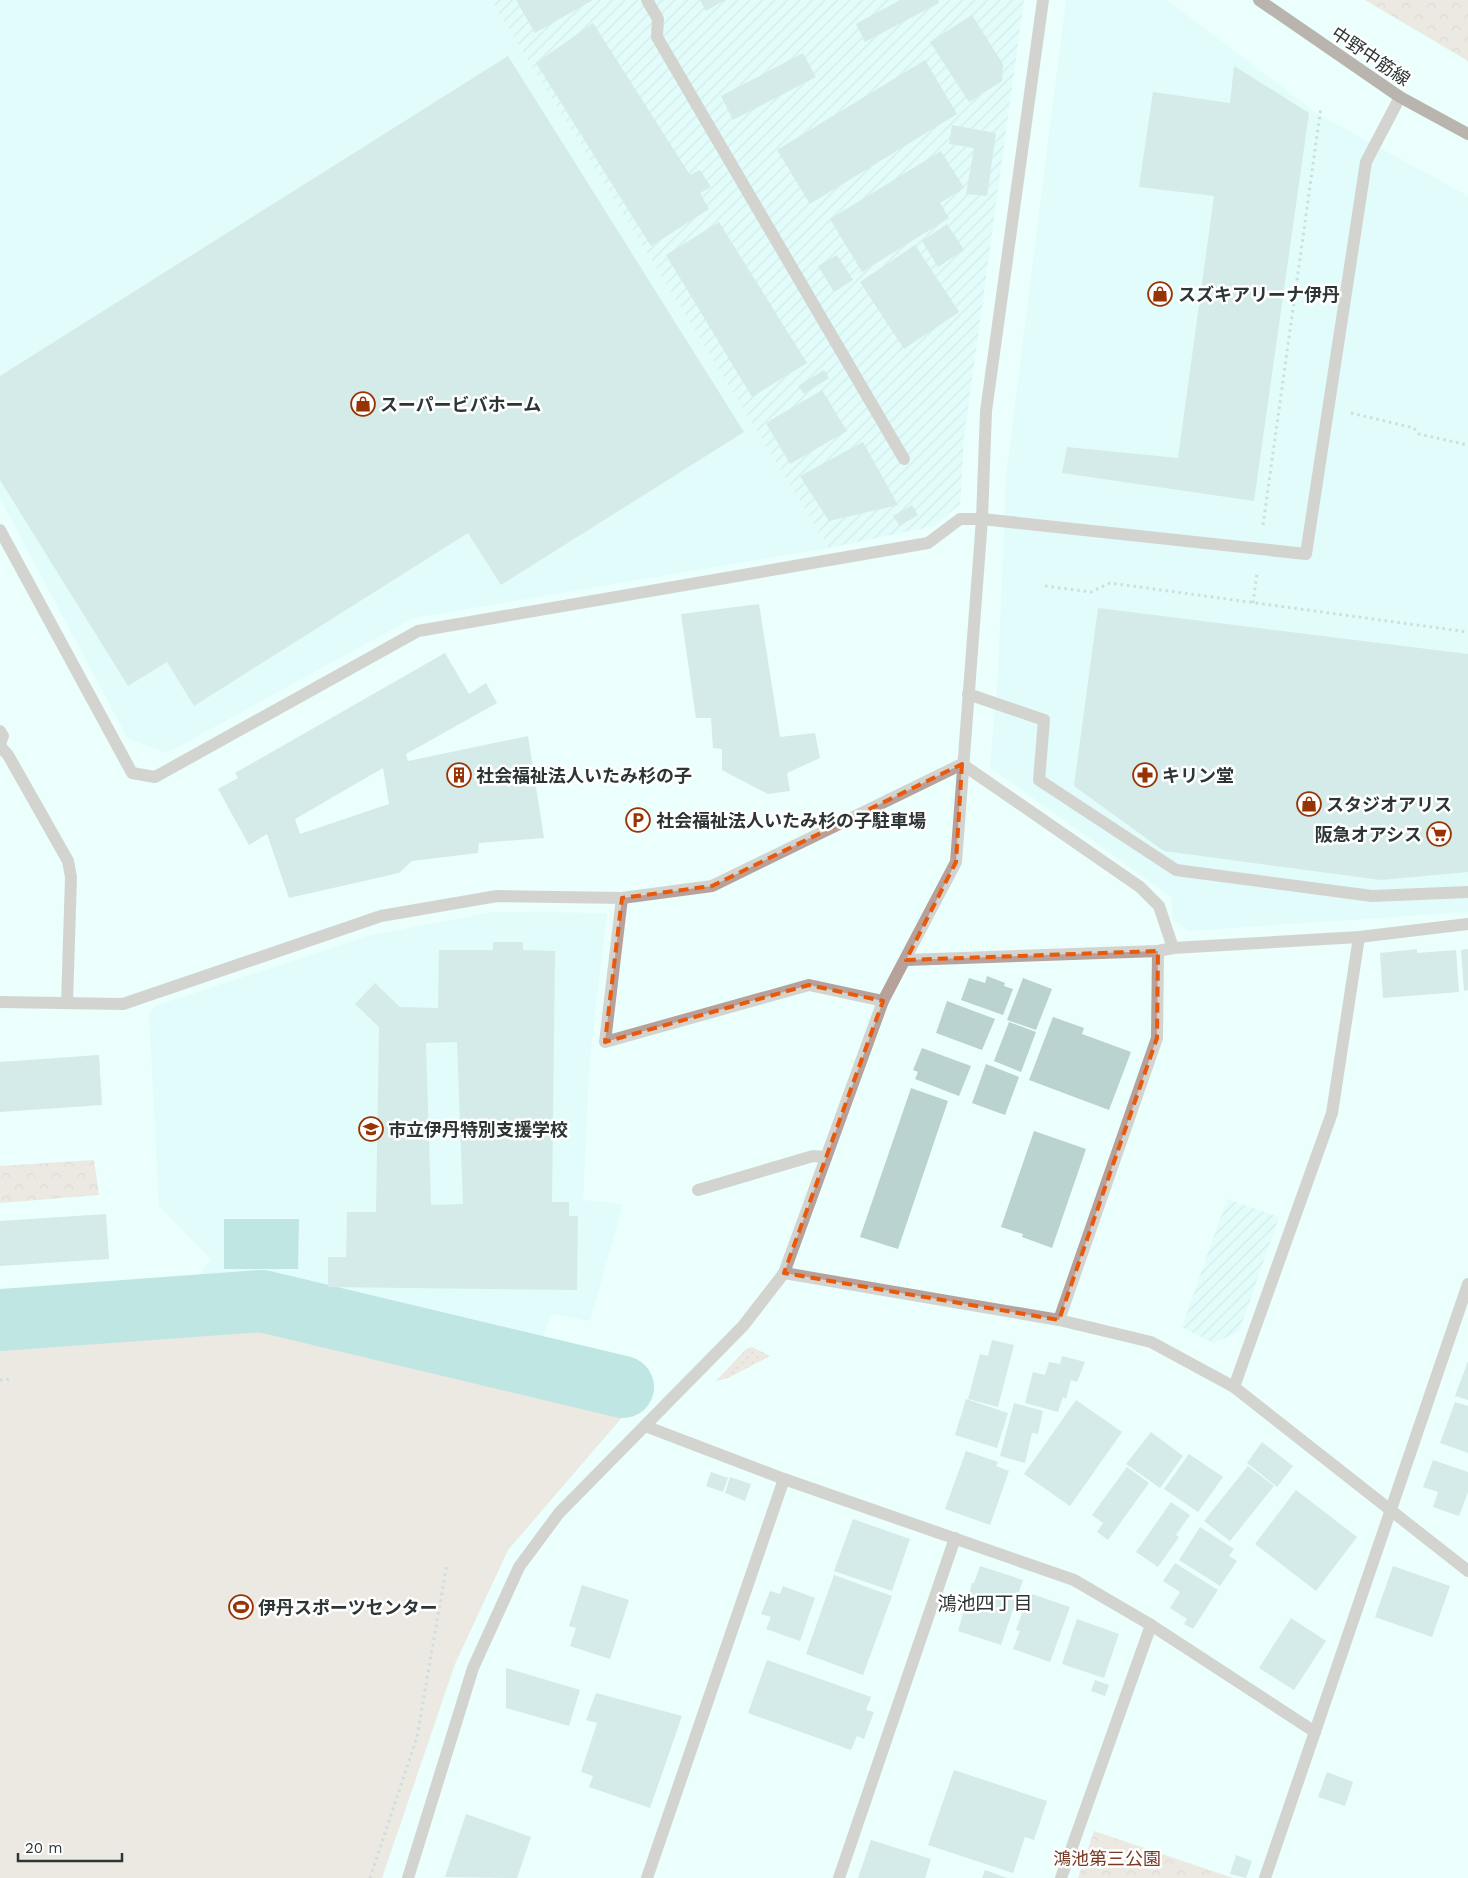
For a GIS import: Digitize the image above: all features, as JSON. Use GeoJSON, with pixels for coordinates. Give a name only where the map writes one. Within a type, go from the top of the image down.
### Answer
{"type":"FeatureCollection","features":[{"type":"Feature","properties":{"kind":"main road","name":"中野中筋線"},"geometry":{"type":"LineString","coordinates":[[1259,0],[1400,97],[1468,134]]}},
{"type":"Feature","properties":{"kind":"street"},"geometry":{"type":"LineString","coordinates":[[647,0],[658,19],[657,37],[904,459]]}},
{"type":"Feature","properties":{"kind":"street"},"geometry":{"type":"LineString","coordinates":[[408,1878],[473,1668],[519,1567],[559,1512],[743,1326],[784,1273],[883,1001],[956,862],[982,519],[986,411],[1042,0]]}},
{"type":"Feature","properties":{"kind":"street"},"geometry":{"type":"LineString","coordinates":[[0,530],[132,773],[155,777],[418,631],[928,543],[960,519],[982,519],[1306,554],[1366,162],[1400,97]]}},
{"type":"Feature","properties":{"kind":"street"},"geometry":{"type":"LineString","coordinates":[[968,694],[1044,720],[1039,780],[1176,870],[1372,896],[1468,892]]}},
{"type":"Feature","properties":{"kind":"street"},"geometry":{"type":"LineString","coordinates":[[0,731],[3,736],[0,745],[8,755],[68,861],[71,877],[67,1003]]}},
{"type":"Feature","properties":{"kind":"street"},"geometry":{"type":"LineString","coordinates":[[0,1002],[123,1004],[381,916],[497,896],[622,898],[712,886],[962,764]]}},
{"type":"Feature","properties":{"kind":"street"},"geometry":{"type":"LineString","coordinates":[[962,764],[1140,887],[1159,906],[1173,948]]}},
{"type":"Feature","properties":{"kind":"street"},"geometry":{"type":"LineString","coordinates":[[622,898],[605,1042],[809,985],[883,1001]]}},
{"type":"Feature","properties":{"kind":"street"},"geometry":{"type":"LineString","coordinates":[[906,960],[1158,951],[1173,948],[1359,937],[1468,924]]}},
{"type":"Feature","properties":{"kind":"street"},"geometry":{"type":"LineString","coordinates":[[1234,1387],[1332,1113],[1359,937]]}},
{"type":"Feature","properties":{"kind":"street"},"geometry":{"type":"LineString","coordinates":[[1059,1320],[1157,1038],[1158,951]]}},
{"type":"Feature","properties":{"kind":"street"},"geometry":{"type":"LineString","coordinates":[[698,1190],[813,1156],[826,1157]]}},
{"type":"Feature","properties":{"kind":"street"},"geometry":{"type":"LineString","coordinates":[[784,1273],[1059,1320],[1151,1342],[1234,1387],[1390,1512],[1468,1571]]}},
{"type":"Feature","properties":{"kind":"street"},"geometry":{"type":"LineString","coordinates":[[1265,1878],[1468,1284]]}},
{"type":"Feature","properties":{"kind":"street"},"geometry":{"type":"LineString","coordinates":[[645,1426],[784,1479],[1074,1580],[1150,1625],[1315,1732]]}},
{"type":"Feature","properties":{"kind":"street"},"geometry":{"type":"LineString","coordinates":[[647,1878],[784,1479]]}},
{"type":"Feature","properties":{"kind":"street"},"geometry":{"type":"LineString","coordinates":[[839,1878],[955,1538]]}},
{"type":"Feature","properties":{"kind":"street"},"geometry":{"type":"LineString","coordinates":[[1061,1878],[1150,1625]]}},
{"type":"Feature","properties":{"kind":"path"},"geometry":{"type":"LineString","coordinates":[[1253,603],[1321,107]]}},
{"type":"Feature","properties":{"kind":"path"},"geometry":{"type":"LineString","coordinates":[[1328,410],[1414,428],[1419,434],[1468,445]]}},
{"type":"Feature","properties":{"kind":"path"},"geometry":{"type":"LineString","coordinates":[[1045,586],[1090,592],[1110,583],[1468,632]]}},
{"type":"Feature","properties":{"kind":"path"},"geometry":{"type":"LineString","coordinates":[[0,1380],[12,1379]]}},
{"type":"Feature","properties":{"kind":"path"},"geometry":{"type":"LineString","coordinates":[[370,1878],[416,1737],[447,1564]]}},
{"type":"Feature","properties":{"kind":"highlighted area"},"geometry":{"type":"Polygon","coordinates":[[[962,764],[956,862],[906,960],[1158,951],[1157,1038],[1059,1320],[784,1273],[883,1001],[809,985],[605,1042],[622,898],[712,886],[962,764]]]}},
{"type":"Feature","properties":{"kind":"shaded area","name":"スーパービバホーム"},"geometry":{"type":"Polygon","coordinates":[[[0,0],[491,0],[829,548],[413,618],[167,753],[128,739],[0,499],[0,0]]]}},
{"type":"Feature","properties":{"kind":"shaded area"},"geometry":{"type":"Polygon","coordinates":[[[491,0],[1024,0],[964,438],[960,504],[934,526],[829,548],[491,0]]]}},
{"type":"Feature","properties":{"kind":"shaded area"},"geometry":{"type":"Polygon","coordinates":[[[1066,0],[1167,0],[1316,113],[1468,196],[1468,912],[1188,931],[1173,920],[1171,897],[990,767],[998,675],[1006,475],[1066,0]]]}},
{"type":"Feature","properties":{"kind":"shaded area","name":"市立伊丹特別支援学校"},"geometry":{"type":"Polygon","coordinates":[[[494,912],[607,913],[590,1057],[583,1200],[623,1204],[590,1321],[551,1314],[542,1340],[274,1277],[196,1279],[211,1259],[159,1206],[149,1014],[155,1006],[371,935],[494,912]]]}},
{"type":"Feature","properties":{"kind":"shaded area"},"geometry":{"type":"Polygon","coordinates":[[[1227,1199],[1279,1217],[1239,1332],[1213,1343],[1182,1327],[1227,1199]]]}},
{"type":"Feature","properties":{"kind":"green space"},"geometry":{"type":"Polygon","coordinates":[[[1365,0],[1468,0],[1468,61],[1365,0]]]}},
{"type":"Feature","properties":{"kind":"green space"},"geometry":{"type":"Polygon","coordinates":[[[94,1160],[99,1195],[0,1203],[0,1166],[94,1160]]]}},
{"type":"Feature","properties":{"kind":"green space","name":"伊丹スポーツセンター"},"geometry":{"type":"Polygon","coordinates":[[[260,1328],[625,1414],[508,1550],[455,1664],[382,1878],[0,1878],[0,1347],[260,1328]]]}},
{"type":"Feature","properties":{"kind":"green space"},"geometry":{"type":"Polygon","coordinates":[[[752,1347],[770,1356],[728,1378],[716,1381],[746,1349],[752,1347]]]}},
{"type":"Feature","properties":{"kind":"green space","name":"鴻池第三公園"},"geometry":{"type":"Polygon","coordinates":[[[1094,1831],[1233,1878],[1078,1878],[1094,1831]]]}},
{"type":"Feature","properties":{"kind":"water"},"geometry":{"type":"Polygon","coordinates":[[[224,1219],[299,1219],[298,1269],[224,1269],[224,1219]]]}},
{"type":"Feature","properties":{"kind":"building"},"geometry":{"type":"Polygon","coordinates":[[[516,0],[593,0],[535,33],[516,0]]]}},
{"type":"Feature","properties":{"kind":"building"},"geometry":{"type":"Polygon","coordinates":[[[700,0],[725,0],[706,11],[700,0]]]}},
{"type":"Feature","properties":{"kind":"building"},"geometry":{"type":"Polygon","coordinates":[[[900,0],[938,0],[939,3],[865,42],[856,24],[900,0]]]}},
{"type":"Feature","properties":{"kind":"building"},"geometry":{"type":"Polygon","coordinates":[[[972,15],[1003,64],[1002,81],[969,102],[930,42],[972,15]]]}},
{"type":"Feature","properties":{"kind":"building"},"geometry":{"type":"Polygon","coordinates":[[[593,23],[690,175],[700,170],[711,187],[700,193],[709,209],[651,246],[536,63],[593,23]]]}},
{"type":"Feature","properties":{"kind":"building"},"geometry":{"type":"Polygon","coordinates":[[[803,53],[816,77],[733,120],[721,96],[803,53]]]}},
{"type":"Feature","properties":{"kind":"building","name":"スーパービバホーム"},"geometry":{"type":"Polygon","coordinates":[[[508,56],[744,432],[501,585],[468,533],[194,706],[167,662],[128,686],[0,480],[0,376],[508,56]]]}},
{"type":"Feature","properties":{"kind":"building"},"geometry":{"type":"Polygon","coordinates":[[[925,60],[957,114],[810,204],[777,150],[925,60]]]}},
{"type":"Feature","properties":{"kind":"building"},"geometry":{"type":"Polygon","coordinates":[[[1234,66],[1309,113],[1254,501],[1062,473],[1067,447],[1178,458],[1214,196],[1139,187],[1153,92],[1230,103],[1234,66]]]}},
{"type":"Feature","properties":{"kind":"building"},"geometry":{"type":"Polygon","coordinates":[[[952,125],[996,133],[987,196],[966,194],[974,148],[949,144],[952,125]]]}},
{"type":"Feature","properties":{"kind":"building"},"geometry":{"type":"Polygon","coordinates":[[[941,151],[964,188],[940,203],[949,218],[862,272],[830,219],[941,151]]]}},
{"type":"Feature","properties":{"kind":"building"},"geometry":{"type":"Polygon","coordinates":[[[719,222],[807,363],[752,397],[666,255],[719,222]]]}},
{"type":"Feature","properties":{"kind":"building"},"geometry":{"type":"Polygon","coordinates":[[[947,224],[964,250],[938,267],[922,241],[947,224]]]}},
{"type":"Feature","properties":{"kind":"building"},"geometry":{"type":"Polygon","coordinates":[[[915,245],[959,312],[904,349],[860,282],[915,245]]]}},
{"type":"Feature","properties":{"kind":"building"},"geometry":{"type":"Polygon","coordinates":[[[837,255],[853,280],[834,292],[818,266],[837,255]]]}},
{"type":"Feature","properties":{"kind":"building"},"geometry":{"type":"Polygon","coordinates":[[[824,370],[829,378],[804,394],[798,386],[824,370]]]}},
{"type":"Feature","properties":{"kind":"building"},"geometry":{"type":"Polygon","coordinates":[[[822,390],[847,431],[790,464],[766,423],[822,390]]]}},
{"type":"Feature","properties":{"kind":"building"},"geometry":{"type":"Polygon","coordinates":[[[863,442],[898,505],[829,521],[800,476],[863,442]]]}},
{"type":"Feature","properties":{"kind":"building"},"geometry":{"type":"Polygon","coordinates":[[[912,505],[918,515],[900,526],[893,516],[912,505]]]}},
{"type":"Feature","properties":{"kind":"building","name":"社会福祉法人いたみ杉の子"},"geometry":{"type":"Polygon","coordinates":[[[759,604],[780,737],[815,733],[820,758],[787,773],[790,791],[768,794],[722,770],[722,749],[713,748],[711,718],[696,718],[681,614],[759,604]]]}},
{"type":"Feature","properties":{"kind":"building"},"geometry":{"type":"Polygon","coordinates":[[[1098,608],[1468,654],[1468,872],[1381,880],[1164,851],[1074,786],[1098,608]]]}},
{"type":"Feature","properties":{"kind":"building","name":"社会福祉法人いたみ杉の子"},"geometry":{"type":"Polygon","coordinates":[[[445,653],[469,694],[486,683],[497,703],[406,754],[408,761],[528,736],[544,838],[479,843],[478,853],[412,861],[399,873],[289,898],[267,834],[249,845],[218,789],[238,778],[235,773],[445,653]],[[383,768],[295,819],[300,834],[389,804],[383,768]]]}},
{"type":"Feature","properties":{"kind":"building"},"geometry":{"type":"Polygon","coordinates":[[[493,942],[523,942],[523,950],[555,951],[552,1202],[569,1202],[569,1216],[578,1216],[577,1290],[328,1287],[328,1257],[346,1257],[347,1212],[376,1212],[379,1027],[355,1004],[375,983],[400,1007],[438,1008],[439,950],[493,950],[493,942]],[[457,1042],[426,1043],[431,1205],[463,1204],[457,1042]]]}},
{"type":"Feature","properties":{"kind":"building"},"geometry":{"type":"Polygon","coordinates":[[[1417,949],[1417,953],[1456,950],[1459,992],[1383,998],[1380,953],[1417,949]]]}},
{"type":"Feature","properties":{"kind":"building"},"geometry":{"type":"Polygon","coordinates":[[[1468,949],[1468,990],[1464,991],[1461,950],[1468,949]]]}},
{"type":"Feature","properties":{"kind":"building"},"geometry":{"type":"Polygon","coordinates":[[[987,976],[1005,983],[1004,986],[1013,989],[1003,1015],[961,1000],[969,978],[985,983],[987,976]]]}},
{"type":"Feature","properties":{"kind":"building"},"geometry":{"type":"Polygon","coordinates":[[[1023,978],[1052,989],[1036,1030],[1007,1020],[1023,978]]]}},
{"type":"Feature","properties":{"kind":"building"},"geometry":{"type":"Polygon","coordinates":[[[947,1001],[995,1019],[982,1050],[936,1033],[947,1001]]]}},
{"type":"Feature","properties":{"kind":"building"},"geometry":{"type":"Polygon","coordinates":[[[1053,1017],[1084,1028],[1082,1034],[1131,1052],[1109,1110],[1029,1080],[1053,1017]]]}},
{"type":"Feature","properties":{"kind":"building"},"geometry":{"type":"Polygon","coordinates":[[[1009,1022],[1036,1032],[1021,1072],[994,1061],[1009,1022]]]}},
{"type":"Feature","properties":{"kind":"building"},"geometry":{"type":"Polygon","coordinates":[[[922,1048],[971,1066],[959,1096],[915,1079],[918,1072],[913,1070],[922,1048]]]}},
{"type":"Feature","properties":{"kind":"building"},"geometry":{"type":"Polygon","coordinates":[[[99,1055],[102,1105],[0,1112],[0,1062],[99,1055]]]}},
{"type":"Feature","properties":{"kind":"building"},"geometry":{"type":"Polygon","coordinates":[[[986,1064],[1019,1077],[1005,1115],[972,1103],[986,1064]]]}},
{"type":"Feature","properties":{"kind":"building"},"geometry":{"type":"Polygon","coordinates":[[[911,1088],[948,1101],[898,1249],[860,1237],[911,1088]]]}},
{"type":"Feature","properties":{"kind":"building"},"geometry":{"type":"Polygon","coordinates":[[[1034,1131],[1086,1149],[1052,1248],[1022,1237],[1023,1234],[1001,1227],[1034,1131]]]}},
{"type":"Feature","properties":{"kind":"building"},"geometry":{"type":"Polygon","coordinates":[[[106,1214],[109,1259],[0,1266],[0,1221],[106,1214]]]}},
{"type":"Feature","properties":{"kind":"building"},"geometry":{"type":"Polygon","coordinates":[[[992,1340],[1014,1345],[998,1407],[968,1399],[980,1354],[988,1356],[992,1340]]]}},
{"type":"Feature","properties":{"kind":"building"},"geometry":{"type":"Polygon","coordinates":[[[1062,1356],[1085,1362],[1077,1382],[1071,1380],[1066,1399],[1063,1397],[1058,1412],[1025,1403],[1033,1372],[1045,1375],[1049,1362],[1060,1364],[1062,1356]]]}},
{"type":"Feature","properties":{"kind":"building"},"geometry":{"type":"Polygon","coordinates":[[[1468,1361],[1468,1400],[1455,1396],[1468,1361]]]}},
{"type":"Feature","properties":{"kind":"building"},"geometry":{"type":"Polygon","coordinates":[[[966,1399],[1008,1413],[997,1448],[955,1435],[966,1399]]]}},
{"type":"Feature","properties":{"kind":"building"},"geometry":{"type":"Polygon","coordinates":[[[1076,1400],[1122,1432],[1070,1506],[1024,1474],[1076,1400]]]}},
{"type":"Feature","properties":{"kind":"building"},"geometry":{"type":"Polygon","coordinates":[[[1455,1402],[1468,1406],[1468,1453],[1440,1443],[1455,1402]]]}},
{"type":"Feature","properties":{"kind":"building"},"geometry":{"type":"Polygon","coordinates":[[[1014,1403],[1043,1411],[1038,1434],[1032,1433],[1025,1463],[1000,1456],[1014,1403]]]}},
{"type":"Feature","properties":{"kind":"building"},"geometry":{"type":"Polygon","coordinates":[[[1151,1432],[1183,1456],[1160,1488],[1126,1464],[1151,1432]]]}},
{"type":"Feature","properties":{"kind":"building"},"geometry":{"type":"Polygon","coordinates":[[[1262,1442],[1293,1466],[1277,1487],[1247,1463],[1262,1442]]]}},
{"type":"Feature","properties":{"kind":"building"},"geometry":{"type":"Polygon","coordinates":[[[966,1451],[998,1462],[996,1466],[1009,1471],[990,1525],[945,1509],[966,1451]]]}},
{"type":"Feature","properties":{"kind":"building"},"geometry":{"type":"Polygon","coordinates":[[[1189,1454],[1223,1477],[1198,1512],[1164,1489],[1189,1454]]]}},
{"type":"Feature","properties":{"kind":"building"},"geometry":{"type":"Polygon","coordinates":[[[1433,1460],[1468,1472],[1468,1492],[1459,1516],[1433,1507],[1438,1492],[1423,1487],[1433,1460]]]}},
{"type":"Feature","properties":{"kind":"building"},"geometry":{"type":"Polygon","coordinates":[[[1248,1466],[1274,1486],[1230,1541],[1204,1521],[1248,1466]]]}},
{"type":"Feature","properties":{"kind":"building"},"geometry":{"type":"Polygon","coordinates":[[[1127,1467],[1149,1483],[1108,1540],[1097,1532],[1103,1523],[1092,1515],[1127,1467]]]}},
{"type":"Feature","properties":{"kind":"building"},"geometry":{"type":"Polygon","coordinates":[[[711,1472],[728,1478],[723,1492],[706,1486],[711,1472]]]}},
{"type":"Feature","properties":{"kind":"building"},"geometry":{"type":"Polygon","coordinates":[[[730,1477],[751,1484],[745,1501],[725,1493],[730,1477]]]}},
{"type":"Feature","properties":{"kind":"building"},"geometry":{"type":"Polygon","coordinates":[[[1296,1490],[1357,1537],[1316,1591],[1255,1544],[1296,1490]]]}},
{"type":"Feature","properties":{"kind":"building"},"geometry":{"type":"Polygon","coordinates":[[[1171,1502],[1190,1515],[1176,1535],[1179,1537],[1158,1567],[1136,1552],[1171,1502]]]}},
{"type":"Feature","properties":{"kind":"building"},"geometry":{"type":"Polygon","coordinates":[[[853,1519],[910,1539],[892,1591],[834,1571],[853,1519]]]}},
{"type":"Feature","properties":{"kind":"building"},"geometry":{"type":"Polygon","coordinates":[[[1200,1527],[1234,1549],[1229,1556],[1237,1561],[1220,1586],[1179,1560],[1200,1527]]]}},
{"type":"Feature","properties":{"kind":"building"},"geometry":{"type":"Polygon","coordinates":[[[1175,1563],[1218,1590],[1193,1629],[1184,1624],[1187,1619],[1170,1608],[1180,1592],[1163,1581],[1175,1563]]]}},
{"type":"Feature","properties":{"kind":"building"},"geometry":{"type":"Polygon","coordinates":[[[980,1566],[1023,1580],[1001,1645],[958,1631],[972,1583],[974,1583],[980,1566]]]}},
{"type":"Feature","properties":{"kind":"building"},"geometry":{"type":"Polygon","coordinates":[[[1393,1566],[1450,1586],[1432,1637],[1375,1617],[1393,1566]]]}},
{"type":"Feature","properties":{"kind":"building"},"geometry":{"type":"Polygon","coordinates":[[[834,1575],[892,1596],[863,1675],[806,1654],[834,1575]]]}},
{"type":"Feature","properties":{"kind":"building"},"geometry":{"type":"Polygon","coordinates":[[[582,1585],[629,1600],[610,1659],[570,1646],[576,1628],[569,1626],[582,1585]]]}},
{"type":"Feature","properties":{"kind":"building"},"geometry":{"type":"Polygon","coordinates":[[[783,1586],[815,1598],[800,1641],[766,1629],[771,1617],[761,1614],[770,1591],[780,1594],[783,1586]]]}},
{"type":"Feature","properties":{"kind":"building"},"geometry":{"type":"Polygon","coordinates":[[[1029,1593],[1070,1607],[1050,1662],[1013,1649],[1020,1631],[1016,1630],[1029,1593]]]}},
{"type":"Feature","properties":{"kind":"building"},"geometry":{"type":"Polygon","coordinates":[[[1291,1618],[1326,1641],[1294,1690],[1259,1668],[1291,1618]]]}},
{"type":"Feature","properties":{"kind":"building"},"geometry":{"type":"Polygon","coordinates":[[[1077,1619],[1119,1634],[1104,1678],[1062,1664],[1077,1619]]]}},
{"type":"Feature","properties":{"kind":"building"},"geometry":{"type":"Polygon","coordinates":[[[767,1660],[871,1697],[866,1710],[874,1712],[864,1739],[857,1736],[851,1750],[748,1713],[767,1660]]]}},
{"type":"Feature","properties":{"kind":"building"},"geometry":{"type":"Polygon","coordinates":[[[506,1668],[580,1690],[569,1726],[506,1708],[506,1668]]]}},
{"type":"Feature","properties":{"kind":"building"},"geometry":{"type":"Polygon","coordinates":[[[1095,1680],[1109,1685],[1105,1696],[1091,1691],[1095,1680]]]}},
{"type":"Feature","properties":{"kind":"building"},"geometry":{"type":"Polygon","coordinates":[[[596,1693],[682,1716],[650,1808],[589,1787],[593,1776],[581,1772],[597,1723],[586,1720],[596,1693]]]}},
{"type":"Feature","properties":{"kind":"building"},"geometry":{"type":"Polygon","coordinates":[[[954,1770],[1047,1801],[1034,1840],[1025,1837],[1013,1873],[928,1845],[954,1770]]]}},
{"type":"Feature","properties":{"kind":"building"},"geometry":{"type":"Polygon","coordinates":[[[1327,1772],[1353,1782],[1345,1806],[1318,1797],[1327,1772]]]}},
{"type":"Feature","properties":{"kind":"building"},"geometry":{"type":"Polygon","coordinates":[[[466,1814],[531,1837],[517,1878],[445,1877],[466,1814]]]}},
{"type":"Feature","properties":{"kind":"building"},"geometry":{"type":"Polygon","coordinates":[[[871,1840],[931,1859],[925,1878],[858,1878],[871,1840]]]}},
{"type":"Feature","properties":{"kind":"building"},"geometry":{"type":"Polygon","coordinates":[[[1236,1855],[1252,1861],[1246,1878],[1230,1874],[1236,1855]]]}},
{"type":"Feature","properties":{"kind":"building"},"geometry":{"type":"Polygon","coordinates":[[[985,1870],[1007,1878],[982,1878],[985,1870]]]}},
{"type":"Feature","properties":{"kind":"waterway"},"geometry":{"type":"LineString","coordinates":[[0,1320],[262,1301],[623,1387]]}},
{"type":"Feature","properties":{"kind":"place","name":"スズキアリーナ伊丹"},"geometry":{"type":"Point","coordinates":[1160,294]}},
{"type":"Feature","properties":{"kind":"place","name":"スーパービバホーム"},"geometry":{"type":"Point","coordinates":[363,404]}},
{"type":"Feature","properties":{"kind":"place","name":"社会福祉法人いたみ杉の子"},"geometry":{"type":"Point","coordinates":[459,775]}},
{"type":"Feature","properties":{"kind":"place","name":"キリン堂"},"geometry":{"type":"Point","coordinates":[1145,775]}},
{"type":"Feature","properties":{"kind":"place","name":"スタジオアリス"},"geometry":{"type":"Point","coordinates":[1309,804]}},
{"type":"Feature","properties":{"kind":"place","name":"社会福祉法人いたみ杉の子駐車場"},"geometry":{"type":"Point","coordinates":[638,820]}},
{"type":"Feature","properties":{"kind":"place","name":"阪急オアシス"},"geometry":{"type":"Point","coordinates":[1439,834]}},
{"type":"Feature","properties":{"kind":"place","name":"市立伊丹特別支援学校"},"geometry":{"type":"Point","coordinates":[371,1129]}},
{"type":"Feature","properties":{"kind":"place","name":"伊丹スポーツセンター"},"geometry":{"type":"Point","coordinates":[241,1607]}},
{"type":"Feature","properties":{"kind":"district","name":"鴻池四丁目"},"geometry":{"type":"Point","coordinates":[985,1603]}}]}
